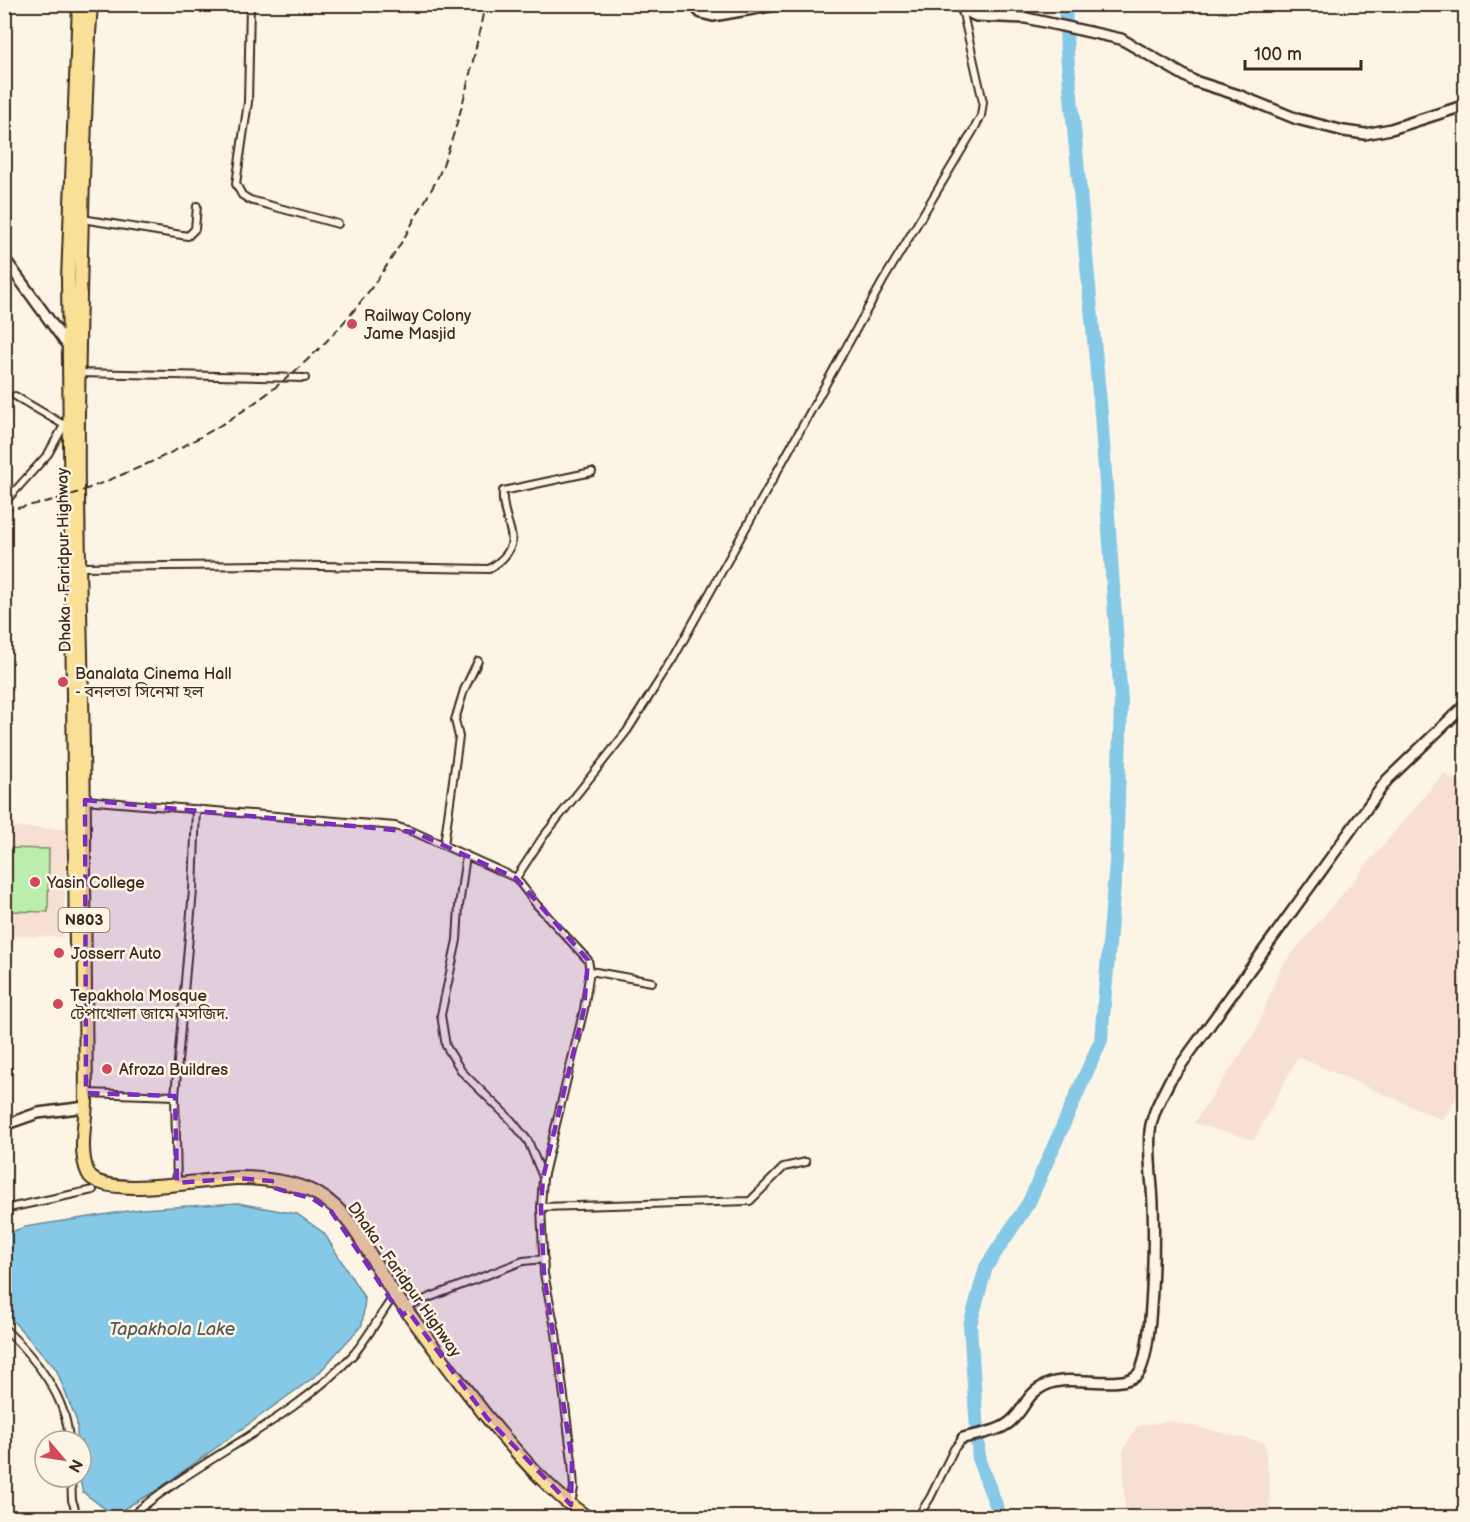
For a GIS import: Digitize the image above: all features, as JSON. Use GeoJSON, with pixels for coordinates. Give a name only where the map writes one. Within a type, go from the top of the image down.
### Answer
{"type":"FeatureCollection","features":[{"type":"Feature","properties":{"kind":"highway","name":"Dhaka - Faridpur Highway"},"geometry":{"type":"LineString","coordinates":[[78,717],[77,374],[73,347],[79,4]]}},
{"type":"Feature","properties":{"kind":"highway","name":"Dhaka - Faridpur Highway"},"geometry":{"type":"LineString","coordinates":[[91,4],[76,197],[82,219],[66,421],[78,717],[80,983],[84,1150],[88,1174],[93,1179],[113,1187],[237,1178],[316,1193],[335,1206],[351,1226],[405,1311],[485,1420],[573,1511],[588,1518]]}},
{"type":"Feature","properties":{"kind":"highway","name":"Dhaka - Faridpur Highway"},"geometry":{"type":"LineString","coordinates":[[80,983],[86,1093],[77,1151],[80,1177],[93,1190],[112,1194],[272,1184],[313,1199],[330,1211],[346,1229],[391,1300],[405,1311]]}},
{"type":"Feature","properties":{"kind":"street"},"geometry":{"type":"LineString","coordinates":[[250,4],[248,102],[236,184],[238,190],[250,200],[338,224]]}},
{"type":"Feature","properties":{"kind":"street"},"geometry":{"type":"LineString","coordinates":[[693,4],[702,13],[713,16],[782,4]]}},
{"type":"Feature","properties":{"kind":"street"},"geometry":{"type":"LineString","coordinates":[[1001,18],[1003,4]]}},
{"type":"Feature","properties":{"kind":"street"},"geometry":{"type":"LineString","coordinates":[[962,7],[976,16],[1026,18],[1121,39],[1194,81],[1298,118],[1344,131],[1365,134],[1391,129],[1466,105]]}},
{"type":"Feature","properties":{"kind":"street"},"geometry":{"type":"LineString","coordinates":[[516,878],[543,837],[627,731],[673,659],[883,281],[981,116],[983,102],[962,7]]}},
{"type":"Feature","properties":{"kind":"street"},"geometry":{"type":"LineString","coordinates":[[82,219],[188,236],[195,229],[197,206]]}},
{"type":"Feature","properties":{"kind":"street"},"geometry":{"type":"LineString","coordinates":[[4,258],[73,347]]}},
{"type":"Feature","properties":{"kind":"street"},"geometry":{"type":"LineString","coordinates":[[77,374],[305,378]]}},
{"type":"Feature","properties":{"kind":"street"},"geometry":{"type":"LineString","coordinates":[[4,503],[48,454],[66,421],[15,396]]}},
{"type":"Feature","properties":{"kind":"street"},"geometry":{"type":"LineString","coordinates":[[79,567],[264,566],[489,569],[502,561],[510,550],[512,540],[503,491],[592,472]]}},
{"type":"Feature","properties":{"kind":"street"},"geometry":{"type":"LineString","coordinates":[[444,845],[459,737],[455,720],[464,690],[478,661]]}},
{"type":"Feature","properties":{"kind":"street"},"geometry":{"type":"LineString","coordinates":[[917,1518],[930,1498],[954,1449],[963,1438],[1001,1428],[1014,1418],[1034,1390],[1051,1383],[1071,1380],[1123,1381],[1137,1375],[1145,1363],[1152,1297],[1153,1207],[1150,1131],[1156,1109],[1165,1090],[1387,780],[1466,704]]}},
{"type":"Feature","properties":{"kind":"street"},"geometry":{"type":"LineString","coordinates":[[80,801],[395,826],[414,832],[516,878],[536,904],[588,960],[590,971],[569,1078],[543,1178],[541,1207],[544,1274],[556,1333],[572,1461],[573,1511]]}},
{"type":"Feature","properties":{"kind":"street"},"geometry":{"type":"LineString","coordinates":[[177,1183],[175,1096],[193,890],[196,809]]}},
{"type":"Feature","properties":{"kind":"street"},"geometry":{"type":"LineString","coordinates":[[466,855],[457,940],[441,1015],[446,1046],[462,1072],[512,1120],[528,1141],[543,1178]]}},
{"type":"Feature","properties":{"kind":"street"},"geometry":{"type":"LineString","coordinates":[[590,971],[652,982]]}},
{"type":"Feature","properties":{"kind":"street"},"geometry":{"type":"LineString","coordinates":[[86,1093],[175,1096]]}},
{"type":"Feature","properties":{"kind":"street"},"geometry":{"type":"LineString","coordinates":[[4,1125],[38,1113],[83,1107]]}},
{"type":"Feature","properties":{"kind":"street"},"geometry":{"type":"LineString","coordinates":[[541,1207],[750,1201],[784,1167],[806,1162]]}},
{"type":"Feature","properties":{"kind":"street"},"geometry":{"type":"LineString","coordinates":[[4,1209],[93,1190]]}},
{"type":"Feature","properties":{"kind":"street"},"geometry":{"type":"LineString","coordinates":[[405,1311],[524,1261],[544,1259]]}},
{"type":"Feature","properties":{"kind":"street"},"geometry":{"type":"LineString","coordinates":[[129,1518],[147,1503],[263,1428],[326,1382],[354,1354],[391,1300]]}},
{"type":"Feature","properties":{"kind":"street"},"geometry":{"type":"LineString","coordinates":[[4,1328],[30,1352],[51,1384],[63,1411],[67,1429]]}},
{"type":"Feature","properties":{"kind":"street"},"geometry":{"type":"LineString","coordinates":[[72,1489],[72,1500],[78,1518]]}},
{"type":"Feature","properties":{"kind":"highlighted area"},"geometry":{"type":"Polygon","coordinates":[[[85,800],[414,832],[516,878],[588,960],[584,1009],[543,1178],[541,1207],[544,1274],[572,1461],[571,1505],[487,1418],[408,1311],[403,1315],[391,1300],[331,1211],[313,1199],[271,1187],[272,1181],[237,1178],[177,1183],[175,1096],[86,1093],[85,800]]]}},
{"type":"Feature","properties":{"kind":"shaded area"},"geometry":{"type":"Polygon","coordinates":[[[1443,774],[1465,785],[1466,1081],[1443,1120],[1298,1057],[1254,1140],[1194,1123],[1255,1032],[1281,967],[1443,774]]]}},
{"type":"Feature","properties":{"kind":"shaded area","name":"Yasin College"},"geometry":{"type":"Polygon","coordinates":[[[5,827],[67,829],[63,937],[5,936],[5,827]]]}},
{"type":"Feature","properties":{"kind":"shaded area"},"geometry":{"type":"Polygon","coordinates":[[[1171,1421],[1265,1443],[1270,1495],[1269,1517],[1125,1517],[1123,1450],[1137,1426],[1171,1421]]]}},
{"type":"Feature","properties":{"kind":"green space"},"geometry":{"type":"Polygon","coordinates":[[[5,848],[49,849],[48,912],[5,911],[5,848]]]}},
{"type":"Feature","properties":{"kind":"water","name":"Tapakhola Lake"},"geometry":{"type":"Polygon","coordinates":[[[238,1203],[297,1214],[324,1233],[365,1299],[362,1325],[317,1375],[157,1490],[113,1515],[82,1489],[93,1489],[93,1429],[77,1429],[77,1422],[56,1369],[5,1312],[5,1234],[25,1227],[141,1209],[238,1203]]]}},
{"type":"Feature","properties":{"kind":"waterway"},"geometry":{"type":"LineString","coordinates":[[1001,1518],[979,1461],[970,1325],[986,1267],[1029,1202],[1101,1040],[1116,861],[1121,702],[1101,414],[1067,54],[1065,4]]}},
{"type":"Feature","properties":{"kind":"railway"},"geometry":{"type":"LineString","coordinates":[[4,511],[71,495],[138,468],[182,447],[223,424],[261,398],[330,338],[388,265],[438,178],[462,104],[485,4]]}},
{"type":"Feature","properties":{"kind":"place","name":"Railway Colony Jame Masjid"},"geometry":{"type":"Point","coordinates":[352,324]}},
{"type":"Feature","properties":{"kind":"place","name":"Banalata Cinema Hall - বনলতা সিনেমা হল"},"geometry":{"type":"Point","coordinates":[63,682]}},
{"type":"Feature","properties":{"kind":"place","name":"Yasin College"},"geometry":{"type":"Point","coordinates":[35,882]}},
{"type":"Feature","properties":{"kind":"place","name":"Josserr Auto"},"geometry":{"type":"Point","coordinates":[59,953]}},
{"type":"Feature","properties":{"kind":"place","name":"Tepakhola Mosque টেপাখোলা জামে মসজিদ."},"geometry":{"type":"Point","coordinates":[58,1004]}},
{"type":"Feature","properties":{"kind":"place","name":"Afroza Buildres"},"geometry":{"type":"Point","coordinates":[107,1069]}}]}
